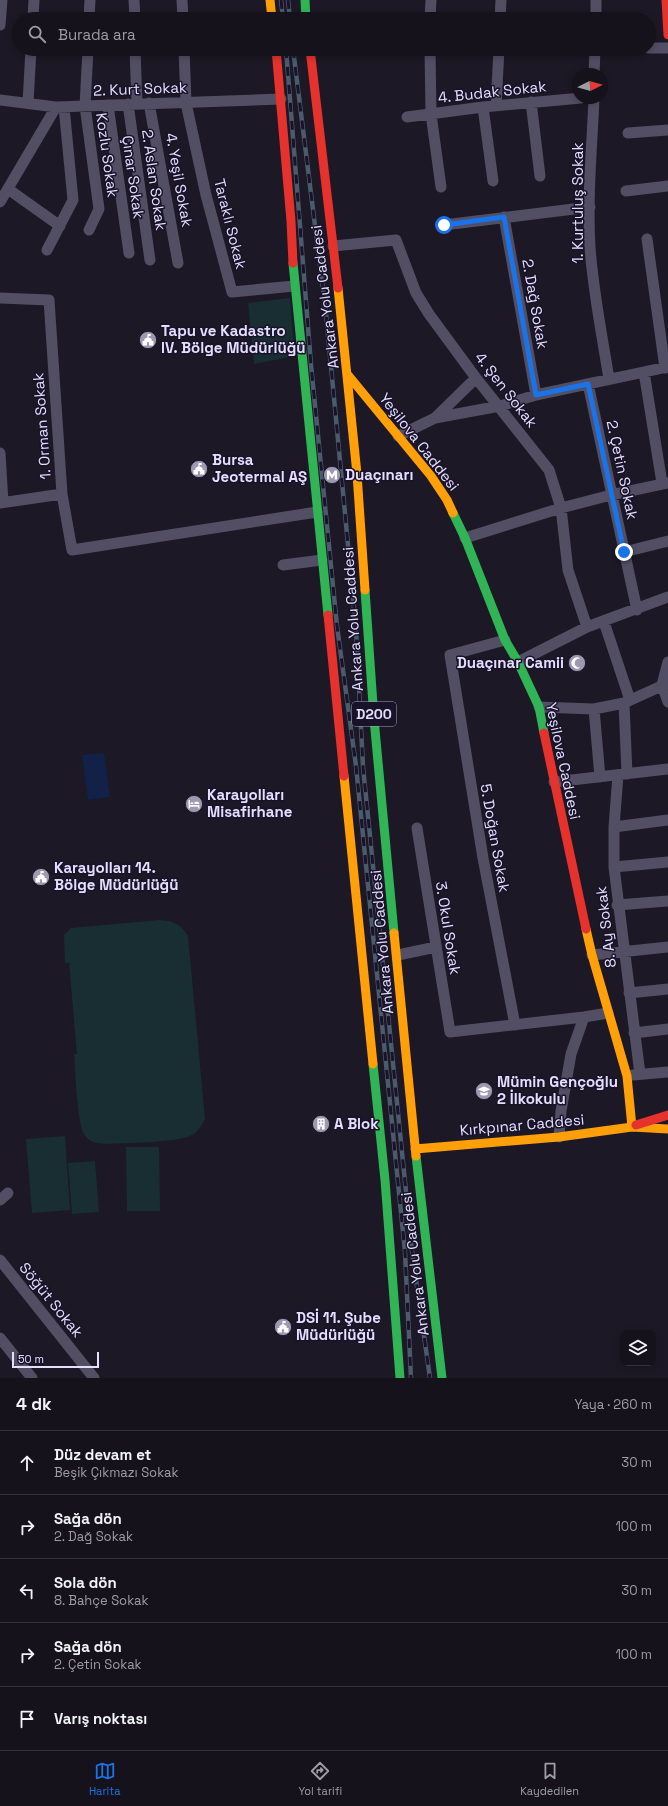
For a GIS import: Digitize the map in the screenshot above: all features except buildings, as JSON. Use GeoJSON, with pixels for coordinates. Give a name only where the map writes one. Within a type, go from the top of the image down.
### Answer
{"type":"FeatureCollection","features":[{"type":"Feature","properties":{"kind":"main road"},"geometry":{"type":"LineString","coordinates":[[270,0],[271,12]]}},
{"type":"Feature","properties":{"kind":"main road"},"geometry":{"type":"LineString","coordinates":[[305,0],[306,12]]}},
{"type":"Feature","properties":{"kind":"main road"},"geometry":{"type":"LineString","coordinates":[[666,0],[668,35]]}},
{"type":"Feature","properties":{"kind":"main road","name":"Ankara Yolu Caddesi"},"geometry":{"type":"LineString","coordinates":[[277,56],[291,221],[294,286],[385,1180],[400,1378]]}},
{"type":"Feature","properties":{"kind":"main road","name":"Ankara Yolu Caddesi"},"geometry":{"type":"LineString","coordinates":[[311,56],[348,375],[358,488],[374,719],[398,955],[415,1149],[442,1378]]}},
{"type":"Feature","properties":{"kind":"main road","name":"Yeşilova Caddesi"},"geometry":{"type":"LineString","coordinates":[[348,375],[431,476],[447,500],[465,538],[506,640],[539,707],[592,955],[627,1076],[632,1127]]}},
{"type":"Feature","properties":{"kind":"main road","name":"Kırkpınar Caddesi"},"geometry":{"type":"LineString","coordinates":[[632,1127],[661,1116],[668,1115]]}},
{"type":"Feature","properties":{"kind":"main road","name":"Kırkpınar Caddesi"},"geometry":{"type":"LineString","coordinates":[[415,1149],[559,1137],[632,1127],[668,1129]]}},
{"type":"Feature","properties":{"kind":"street"},"geometry":{"type":"LineString","coordinates":[[0,25],[2,0]]}},
{"type":"Feature","properties":{"kind":"street"},"geometry":{"type":"LineString","coordinates":[[33,12],[34,0]]}},
{"type":"Feature","properties":{"kind":"street"},"geometry":{"type":"LineString","coordinates":[[89,12],[90,0]]}},
{"type":"Feature","properties":{"kind":"street"},"geometry":{"type":"LineString","coordinates":[[134,0],[135,12]]}},
{"type":"Feature","properties":{"kind":"street"},"geometry":{"type":"LineString","coordinates":[[182,0],[183,12]]}},
{"type":"Feature","properties":{"kind":"street"},"geometry":{"type":"LineString","coordinates":[[430,12],[431,0]]}},
{"type":"Feature","properties":{"kind":"street"},"geometry":{"type":"LineString","coordinates":[[500,12],[501,0]]}},
{"type":"Feature","properties":{"kind":"street"},"geometry":{"type":"LineString","coordinates":[[596,0],[596,12]]}},
{"type":"Feature","properties":{"kind":"street"},"geometry":{"type":"LineString","coordinates":[[656,48],[668,48]]}},
{"type":"Feature","properties":{"kind":"street"},"geometry":{"type":"LineString","coordinates":[[28,103],[31,56]]}},
{"type":"Feature","properties":{"kind":"street","name":"Kozlu Sokak"},"geometry":{"type":"LineString","coordinates":[[88,56],[85,106],[99,209],[89,230]]}},
{"type":"Feature","properties":{"kind":"street","name":"2. Aslan Sokak"},"geometry":{"type":"LineString","coordinates":[[135,56],[132,104],[150,260]]}},
{"type":"Feature","properties":{"kind":"street"},"geometry":{"type":"LineString","coordinates":[[184,56],[186,103]]}},
{"type":"Feature","properties":{"kind":"street"},"geometry":{"type":"LineString","coordinates":[[430,56],[431,114],[441,186]]}},
{"type":"Feature","properties":{"kind":"street"},"geometry":{"type":"LineString","coordinates":[[496,106],[499,56]]}},
{"type":"Feature","properties":{"kind":"street"},"geometry":{"type":"LineString","coordinates":[[594,68],[595,56]]}},
{"type":"Feature","properties":{"kind":"street","name":"2. Kurt Sokak"},"geometry":{"type":"LineString","coordinates":[[0,100],[60,107],[281,99]]}},
{"type":"Feature","properties":{"kind":"street","name":"4. Budak Sokak"},"geometry":{"type":"LineString","coordinates":[[407,117],[483,107],[572,99]]}},
{"type":"Feature","properties":{"kind":"street"},"geometry":{"type":"LineString","coordinates":[[531,102],[540,176]]}},
{"type":"Feature","properties":{"kind":"street","name":"4. Yeşil Sokak"},"geometry":{"type":"LineString","coordinates":[[149,103],[178,263]]}},
{"type":"Feature","properties":{"kind":"street","name":"Taraklı Sokak"},"geometry":{"type":"LineString","coordinates":[[186,103],[206,195],[232,292],[294,286]]}},
{"type":"Feature","properties":{"kind":"street","name":"1. Kurtuluş Sokak"},"geometry":{"type":"LineString","coordinates":[[594,104],[590,207],[591,254],[609,379]]}},
{"type":"Feature","properties":{"kind":"street","name":"Çınar Sokak"},"geometry":{"type":"LineString","coordinates":[[108,105],[129,253]]}},
{"type":"Feature","properties":{"kind":"street"},"geometry":{"type":"LineString","coordinates":[[0,202],[60,107]]}},
{"type":"Feature","properties":{"kind":"street"},"geometry":{"type":"LineString","coordinates":[[47,250],[73,200],[60,107]]}},
{"type":"Feature","properties":{"kind":"street"},"geometry":{"type":"LineString","coordinates":[[483,107],[493,181]]}},
{"type":"Feature","properties":{"kind":"street"},"geometry":{"type":"LineString","coordinates":[[628,133],[668,130]]}},
{"type":"Feature","properties":{"kind":"street"},"geometry":{"type":"LineString","coordinates":[[626,191],[668,186]]}},
{"type":"Feature","properties":{"kind":"street"},"geometry":{"type":"LineString","coordinates":[[8,189],[60,226]]}},
{"type":"Feature","properties":{"kind":"street"},"geometry":{"type":"LineString","coordinates":[[444,225],[590,207]]}},
{"type":"Feature","properties":{"kind":"street","name":"2. Dağ Sokak"},"geometry":{"type":"LineString","coordinates":[[504,217],[536,395]]}},
{"type":"Feature","properties":{"kind":"street"},"geometry":{"type":"LineString","coordinates":[[398,436],[435,418],[500,406],[536,395],[666,368],[647,239]]}},
{"type":"Feature","properties":{"kind":"street","name":"4. Şen Sokak"},"geometry":{"type":"LineString","coordinates":[[333,246],[396,240],[416,293],[429,314],[476,378],[500,406],[549,470],[561,508],[568,570],[588,627]]}},
{"type":"Feature","properties":{"kind":"street","name":"1. Orman Sokak"},"geometry":{"type":"LineString","coordinates":[[0,298],[49,300],[62,494],[72,550],[317,512]]}},
{"type":"Feature","properties":{"kind":"street"},"geometry":{"type":"LineString","coordinates":[[465,538],[561,508],[665,483],[644,372]]}},
{"type":"Feature","properties":{"kind":"street"},"geometry":{"type":"LineString","coordinates":[[435,418],[476,378]]}},
{"type":"Feature","properties":{"kind":"street","name":"2. Çetin Sokak"},"geometry":{"type":"LineString","coordinates":[[588,384],[637,610]]}},
{"type":"Feature","properties":{"kind":"street"},"geometry":{"type":"LineString","coordinates":[[0,452],[2,502],[62,494]]}},
{"type":"Feature","properties":{"kind":"street"},"geometry":{"type":"LineString","coordinates":[[624,552],[668,541]]}},
{"type":"Feature","properties":{"kind":"street"},"geometry":{"type":"LineString","coordinates":[[283,565],[322,560]]}},
{"type":"Feature","properties":{"kind":"street"},"geometry":{"type":"LineString","coordinates":[[518,662],[588,627],[637,610],[668,597]]}},
{"type":"Feature","properties":{"kind":"street","name":"8. Ay Sokak"},"geometry":{"type":"LineString","coordinates":[[604,622],[627,701],[623,774],[614,827],[614,867],[640,1074]]}},
{"type":"Feature","properties":{"kind":"street","name":"5. Doğan Sokak"},"geometry":{"type":"LineString","coordinates":[[506,640],[450,655],[483,858],[515,1025]]}},
{"type":"Feature","properties":{"kind":"street"},"geometry":{"type":"LineString","coordinates":[[668,662],[665,684],[668,702]]}},
{"type":"Feature","properties":{"kind":"street"},"geometry":{"type":"LineString","coordinates":[[539,707],[594,709],[627,701],[665,684]]}},
{"type":"Feature","properties":{"kind":"street"},"geometry":{"type":"LineString","coordinates":[[594,709],[600,777]]}},
{"type":"Feature","properties":{"kind":"street"},"geometry":{"type":"LineString","coordinates":[[554,782],[668,769]]}},
{"type":"Feature","properties":{"kind":"street"},"geometry":{"type":"LineString","coordinates":[[614,827],[668,820]]}},
{"type":"Feature","properties":{"kind":"street","name":"3. Okul Sokak"},"geometry":{"type":"LineString","coordinates":[[417,828],[450,1032],[515,1025]]}},
{"type":"Feature","properties":{"kind":"street"},"geometry":{"type":"LineString","coordinates":[[614,867],[668,862]]}},
{"type":"Feature","properties":{"kind":"street"},"geometry":{"type":"LineString","coordinates":[[618,905],[668,901]]}},
{"type":"Feature","properties":{"kind":"street"},"geometry":{"type":"LineString","coordinates":[[398,955],[436,946]]}},
{"type":"Feature","properties":{"kind":"street"},"geometry":{"type":"LineString","coordinates":[[592,955],[668,947]]}},
{"type":"Feature","properties":{"kind":"street"},"geometry":{"type":"LineString","coordinates":[[629,993],[668,989]]}},
{"type":"Feature","properties":{"kind":"street"},"geometry":{"type":"LineString","coordinates":[[515,1025],[608,1013]]}},
{"type":"Feature","properties":{"kind":"street"},"geometry":{"type":"LineString","coordinates":[[559,1137],[561,1111],[571,1054],[584,1017]]}},
{"type":"Feature","properties":{"kind":"street"},"geometry":{"type":"LineString","coordinates":[[634,1033],[668,1029]]}},
{"type":"Feature","properties":{"kind":"street"},"geometry":{"type":"LineString","coordinates":[[627,1076],[668,1072]]}},
{"type":"Feature","properties":{"kind":"street","name":"Söğüt Sokak"},"geometry":{"type":"LineString","coordinates":[[0,1260],[94,1378]]}},
{"type":"Feature","properties":{"kind":"street"},"geometry":{"type":"LineString","coordinates":[[0,1338],[32,1378]]}},
{"type":"Feature","properties":{"kind":"green space"},"geometry":{"type":"Polygon","coordinates":[[[290,298],[295,356],[254,364],[248,303],[290,298]]]}},
{"type":"Feature","properties":{"kind":"green space"},"geometry":{"type":"Polygon","coordinates":[[[160,920],[169,921],[176,924],[188,936],[205,1119],[197,1132],[185,1138],[136,1143],[103,1144],[94,1142],[86,1137],[83,1131],[78,1110],[74,1054],[77,1054],[69,962],[65,964],[64,935],[71,928],[160,920]]]}},
{"type":"Feature","properties":{"kind":"green space"},"geometry":{"type":"Polygon","coordinates":[[[65,1136],[70,1210],[32,1213],[26,1139],[65,1136]]]}},
{"type":"Feature","properties":{"kind":"green space"},"geometry":{"type":"Polygon","coordinates":[[[126,1147],[159,1147],[160,1211],[127,1211],[126,1147]]]}},
{"type":"Feature","properties":{"kind":"green space"},"geometry":{"type":"Polygon","coordinates":[[[95,1161],[99,1212],[72,1214],[68,1163],[95,1161]]]}},
{"type":"Feature","properties":{"kind":"water"},"geometry":{"type":"Polygon","coordinates":[[[104,753],[110,797],[88,800],[82,755],[104,753]]]}},
{"type":"Feature","properties":{"kind":"railway"},"geometry":{"type":"LineString","coordinates":[[281,0],[282,12]]}},
{"type":"Feature","properties":{"kind":"railway"},"geometry":{"type":"LineString","coordinates":[[288,0],[289,12]]}},
{"type":"Feature","properties":{"kind":"railway"},"geometry":{"type":"LineString","coordinates":[[287,56],[311,365],[337,626],[356,766],[405,1252],[411,1378]]}},
{"type":"Feature","properties":{"kind":"railway"},"geometry":{"type":"LineString","coordinates":[[294,56],[326,314],[356,629],[363,767],[412,1251],[430,1378]]}},
{"type":"Feature","properties":{"kind":"traffic: fast"},"geometry":{"type":"LineString","coordinates":[[305,0],[306,12]]}},
{"type":"Feature","properties":{"kind":"traffic: fast"},"geometry":{"type":"LineString","coordinates":[[293,263],[328,615]]}},
{"type":"Feature","properties":{"kind":"traffic: fast"},"geometry":{"type":"LineString","coordinates":[[453,513],[465,538],[505,640],[518,662],[539,707],[544,733]]}},
{"type":"Feature","properties":{"kind":"traffic: fast"},"geometry":{"type":"LineString","coordinates":[[365,590],[374,719],[394,933]]}},
{"type":"Feature","properties":{"kind":"traffic: fast"},"geometry":{"type":"LineString","coordinates":[[373,1064],[385,1180],[400,1378]]}},
{"type":"Feature","properties":{"kind":"traffic: fast"},"geometry":{"type":"LineString","coordinates":[[416,1156],[442,1378]]}},
{"type":"Feature","properties":{"kind":"traffic: slow"},"geometry":{"type":"LineString","coordinates":[[270,0],[271,12]]}},
{"type":"Feature","properties":{"kind":"traffic: slow"},"geometry":{"type":"LineString","coordinates":[[338,288],[357,474],[365,590]]}},
{"type":"Feature","properties":{"kind":"traffic: slow"},"geometry":{"type":"LineString","coordinates":[[348,375],[431,476],[447,500],[453,513]]}},
{"type":"Feature","properties":{"kind":"traffic: slow"},"geometry":{"type":"LineString","coordinates":[[344,776],[373,1064]]}},
{"type":"Feature","properties":{"kind":"traffic: slow"},"geometry":{"type":"LineString","coordinates":[[586,929],[592,955],[627,1076],[632,1127]]}},
{"type":"Feature","properties":{"kind":"traffic: slow"},"geometry":{"type":"LineString","coordinates":[[394,933],[416,1156]]}},
{"type":"Feature","properties":{"kind":"traffic: slow"},"geometry":{"type":"LineString","coordinates":[[415,1149],[559,1137],[632,1127],[668,1129]]}},
{"type":"Feature","properties":{"kind":"traffic: jam"},"geometry":{"type":"LineString","coordinates":[[666,0],[668,35]]}},
{"type":"Feature","properties":{"kind":"traffic: jam"},"geometry":{"type":"LineString","coordinates":[[277,56],[291,221],[293,263]]}},
{"type":"Feature","properties":{"kind":"traffic: jam"},"geometry":{"type":"LineString","coordinates":[[311,56],[338,288]]}},
{"type":"Feature","properties":{"kind":"traffic: jam"},"geometry":{"type":"LineString","coordinates":[[328,615],[344,776]]}},
{"type":"Feature","properties":{"kind":"traffic: jam"},"geometry":{"type":"LineString","coordinates":[[544,733],[586,929]]}},
{"type":"Feature","properties":{"kind":"traffic: jam"},"geometry":{"type":"LineString","coordinates":[[636,1125],[668,1115]]}},
{"type":"Feature","properties":{"kind":"place","name":"Tapu ve Kadastro IV. Bölge Müdürlüğü"},"geometry":{"type":"Point","coordinates":[148,340]}},
{"type":"Feature","properties":{"kind":"place","name":"Bursa Jeotermal AŞ"},"geometry":{"type":"Point","coordinates":[199,469]}},
{"type":"Feature","properties":{"kind":"place","name":"Duaçınarı"},"geometry":{"type":"Point","coordinates":[332,475]}},
{"type":"Feature","properties":{"kind":"place","name":"Duaçınar Camii"},"geometry":{"type":"Point","coordinates":[577,663]}},
{"type":"Feature","properties":{"kind":"place","name":"Karayolları Misafirhane"},"geometry":{"type":"Point","coordinates":[194,804]}},
{"type":"Feature","properties":{"kind":"place","name":"Karayolları 14. Bölge Müdürlüğü"},"geometry":{"type":"Point","coordinates":[41,877]}},
{"type":"Feature","properties":{"kind":"place","name":"Mümin Gençoğlu 2 İlkokulu"},"geometry":{"type":"Point","coordinates":[484,1091]}},
{"type":"Feature","properties":{"kind":"place","name":"A Blok"},"geometry":{"type":"Point","coordinates":[321,1124]}},
{"type":"Feature","properties":{"kind":"place","name":"DSİ 11. Şube Müdürlüğü"},"geometry":{"type":"Point","coordinates":[283,1327]}},
{"type":"Feature","properties":{"kind":"route"},"geometry":{"type":"LineString","coordinates":[[444,225],[504,217],[536,395],[588,384],[624,552]]}}]}
